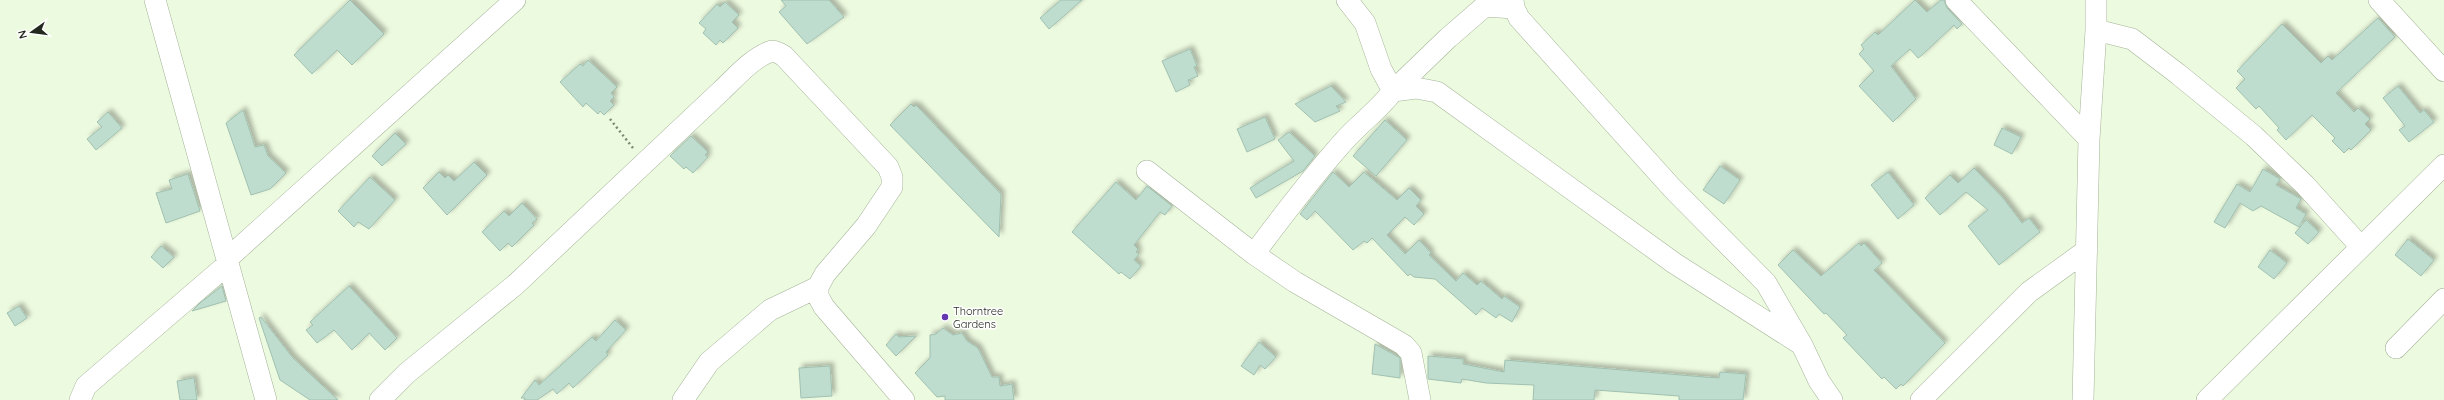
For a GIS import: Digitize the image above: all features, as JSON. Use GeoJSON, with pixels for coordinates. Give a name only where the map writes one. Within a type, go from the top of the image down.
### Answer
{"type":"FeatureCollection","features":[{"type":"Feature","properties":{"kind":"street"},"geometry":{"type":"LineString","coordinates":[[155,0],[266,400]]}},
{"type":"Feature","properties":{"kind":"street"},"geometry":{"type":"LineString","coordinates":[[80,400],[86,386],[228,261],[515,0]]}},
{"type":"Feature","properties":{"kind":"street"},"geometry":{"type":"LineString","coordinates":[[1347,0],[1365,23],[1381,69],[1393,91]]}},
{"type":"Feature","properties":{"kind":"street"},"geometry":{"type":"LineString","coordinates":[[1956,0],[2089,139]]}},
{"type":"Feature","properties":{"kind":"street"},"geometry":{"type":"LineString","coordinates":[[2083,400],[2089,139],[2096,30],[2096,0]]}},
{"type":"Feature","properties":{"kind":"street"},"geometry":{"type":"LineString","coordinates":[[2379,0],[2444,71]]}},
{"type":"Feature","properties":{"kind":"street"},"geometry":{"type":"LineString","coordinates":[[1254,254],[1312,178],[1362,120],[1383,105],[1393,91],[1448,38],[1485,6],[1513,4],[1520,18],[1672,188],[1766,283],[1802,345],[1819,381],[1832,400]]}},
{"type":"Feature","properties":{"kind":"street"},"geometry":{"type":"LineString","coordinates":[[2096,30],[2132,40],[2178,74],[2248,131],[2305,185],[2361,247]]}},
{"type":"Feature","properties":{"kind":"street"},"geometry":{"type":"LineString","coordinates":[[380,400],[407,373],[515,285],[644,162],[749,66],[770,52],[778,52],[784,56],[888,167],[892,177],[892,187],[866,226],[825,274],[818,287],[818,296],[824,307],[904,400]]}},
{"type":"Feature","properties":{"kind":"street"},"geometry":{"type":"LineString","coordinates":[[1393,91],[1416,88],[1437,92],[1674,263],[1802,345]]}},
{"type":"Feature","properties":{"kind":"street"},"geometry":{"type":"LineString","coordinates":[[2207,400],[2444,165]]}},
{"type":"Feature","properties":{"kind":"street"},"geometry":{"type":"LineString","coordinates":[[1147,171],[1254,254],[1296,282],[1404,345],[1412,353],[1420,400]]}},
{"type":"Feature","properties":{"kind":"street"},"geometry":{"type":"LineString","coordinates":[[1921,400],[2029,292],[2087,250]]}},
{"type":"Feature","properties":{"kind":"street"},"geometry":{"type":"LineString","coordinates":[[682,400],[709,362],[770,310],[818,287]]}},
{"type":"Feature","properties":{"kind":"street"},"geometry":{"type":"LineString","coordinates":[[2396,348],[2444,299]]}},
{"type":"Feature","properties":{"kind":"path"},"geometry":{"type":"LineString","coordinates":[[610,119],[644,162]]}},
{"type":"Feature","properties":{"kind":"building"},"geometry":{"type":"Polygon","coordinates":[[[350,0],[384,34],[352,65],[337,50],[312,74],[294,55],[350,0]]]}},
{"type":"Feature","properties":{"kind":"building"},"geometry":{"type":"Polygon","coordinates":[[[781,0],[829,0],[844,17],[807,44],[779,12],[786,6],[781,0]]]}},
{"type":"Feature","properties":{"kind":"building"},"geometry":{"type":"Polygon","coordinates":[[[1061,0],[1082,0],[1049,29],[1040,18],[1061,0]]]}},
{"type":"Feature","properties":{"kind":"building"},"geometry":{"type":"Polygon","coordinates":[[[1915,0],[1927,12],[1941,0],[1944,0],[1947,8],[1962,24],[1957,29],[1954,25],[1918,58],[1910,49],[1891,66],[1916,99],[1893,122],[1859,86],[1874,71],[1859,54],[1864,49],[1861,45],[1875,32],[1878,35],[1915,0]]]}},
{"type":"Feature","properties":{"kind":"building"},"geometry":{"type":"Polygon","coordinates":[[[725,2],[739,15],[732,22],[738,28],[723,43],[720,40],[716,45],[703,33],[706,29],[699,23],[717,4],[720,7],[725,2]]]}},
{"type":"Feature","properties":{"kind":"building"},"geometry":{"type":"Polygon","coordinates":[[[2378,18],[2395,37],[2336,93],[2354,112],[2358,108],[2370,119],[2365,124],[2371,130],[2351,150],[2349,148],[2344,153],[2332,141],[2335,138],[2312,115],[2286,140],[2277,130],[2279,128],[2259,106],[2256,109],[2236,88],[2245,79],[2237,71],[2282,24],[2321,63],[2328,56],[2332,60],[2378,18]]]}},
{"type":"Feature","properties":{"kind":"building"},"geometry":{"type":"Polygon","coordinates":[[[1190,49],[1197,66],[1194,67],[1198,76],[1188,80],[1190,85],[1176,92],[1162,61],[1190,49]]]}},
{"type":"Feature","properties":{"kind":"building"},"geometry":{"type":"Polygon","coordinates":[[[588,60],[617,87],[611,93],[614,97],[610,101],[614,105],[604,115],[600,111],[598,114],[586,103],[583,107],[560,82],[580,64],[583,66],[588,60]]]}},
{"type":"Feature","properties":{"kind":"building"},"geometry":{"type":"Polygon","coordinates":[[[1331,86],[1346,102],[1336,106],[1340,111],[1315,122],[1295,104],[1331,86]]]}},
{"type":"Feature","properties":{"kind":"building"},"geometry":{"type":"Polygon","coordinates":[[[2398,86],[2420,113],[2424,110],[2434,122],[2409,142],[2399,130],[2405,126],[2383,98],[2398,86]]]}},
{"type":"Feature","properties":{"kind":"building"},"geometry":{"type":"Polygon","coordinates":[[[911,104],[914,107],[916,105],[1001,194],[999,237],[890,125],[911,104]]]}},
{"type":"Feature","properties":{"kind":"building"},"geometry":{"type":"Polygon","coordinates":[[[243,110],[255,147],[264,145],[268,156],[286,173],[270,189],[251,195],[226,123],[243,110]]]}},
{"type":"Feature","properties":{"kind":"building"},"geometry":{"type":"Polygon","coordinates":[[[108,112],[122,128],[96,150],[87,139],[102,127],[97,122],[108,112]]]}},
{"type":"Feature","properties":{"kind":"building"},"geometry":{"type":"Polygon","coordinates":[[[1265,117],[1275,139],[1247,152],[1237,129],[1265,117]]]}},
{"type":"Feature","properties":{"kind":"building"},"geometry":{"type":"Polygon","coordinates":[[[1385,120],[1407,140],[1376,176],[1353,156],[1385,120]]]}},
{"type":"Feature","properties":{"kind":"building"},"geometry":{"type":"Polygon","coordinates":[[[2002,128],[2021,137],[2012,154],[1994,145],[2002,128]]]}},
{"type":"Feature","properties":{"kind":"building"},"geometry":{"type":"Polygon","coordinates":[[[1289,132],[1315,156],[1303,171],[1256,198],[1250,188],[1294,161],[1278,140],[1289,132]]]}},
{"type":"Feature","properties":{"kind":"building"},"geometry":{"type":"Polygon","coordinates":[[[395,133],[406,144],[382,166],[372,156],[395,133]]]}},
{"type":"Feature","properties":{"kind":"building"},"geometry":{"type":"Polygon","coordinates":[[[691,136],[708,152],[705,155],[708,157],[693,173],[686,167],[684,169],[670,156],[691,136]]]}},
{"type":"Feature","properties":{"kind":"building"},"geometry":{"type":"Polygon","coordinates":[[[474,162],[487,175],[447,215],[423,188],[439,172],[445,178],[448,175],[454,181],[474,162]]]}},
{"type":"Feature","properties":{"kind":"building"},"geometry":{"type":"Polygon","coordinates":[[[1720,166],[1740,180],[1724,204],[1703,190],[1720,166]]]}},
{"type":"Feature","properties":{"kind":"building"},"geometry":{"type":"Polygon","coordinates":[[[1974,168],[2003,198],[2022,223],[2029,218],[2040,232],[1999,265],[1968,226],[1988,210],[1966,192],[1940,215],[1925,198],[1950,175],[1958,183],[1974,168]]]}},
{"type":"Feature","properties":{"kind":"building"},"geometry":{"type":"Polygon","coordinates":[[[2263,169],[2280,179],[2276,185],[2301,199],[2296,208],[2306,214],[2299,227],[2261,206],[2253,211],[2240,203],[2225,228],[2214,222],[2237,184],[2250,192],[2263,169]]]}},
{"type":"Feature","properties":{"kind":"building"},"geometry":{"type":"Polygon","coordinates":[[[1333,172],[1349,187],[1364,172],[1397,200],[1409,188],[1421,200],[1416,206],[1424,214],[1414,225],[1405,217],[1387,235],[1405,254],[1419,240],[1431,253],[1429,255],[1456,281],[1463,273],[1477,285],[1481,281],[1502,299],[1504,296],[1520,307],[1512,322],[1499,314],[1496,318],[1482,308],[1476,315],[1435,279],[1414,277],[1410,274],[1408,276],[1372,238],[1367,243],[1364,241],[1353,250],[1315,211],[1307,220],[1300,214],[1333,172]]]}},
{"type":"Feature","properties":{"kind":"building"},"geometry":{"type":"Polygon","coordinates":[[[1888,172],[1914,205],[1898,219],[1871,185],[1888,172]]]}},
{"type":"Feature","properties":{"kind":"building"},"geometry":{"type":"Polygon","coordinates":[[[188,174],[200,211],[166,223],[156,193],[172,189],[169,180],[188,174]]]}},
{"type":"Feature","properties":{"kind":"building"},"geometry":{"type":"Polygon","coordinates":[[[370,177],[395,200],[369,229],[358,222],[354,227],[338,211],[370,177]]]}},
{"type":"Feature","properties":{"kind":"building"},"geometry":{"type":"Polygon","coordinates":[[[1116,182],[1136,200],[1147,186],[1172,206],[1165,215],[1160,212],[1134,245],[1138,249],[1136,252],[1139,254],[1134,260],[1141,266],[1130,279],[1121,272],[1119,274],[1072,232],[1116,182]]]}},
{"type":"Feature","properties":{"kind":"building"},"geometry":{"type":"Polygon","coordinates":[[[522,203],[537,219],[532,223],[534,225],[512,247],[508,243],[500,251],[482,232],[504,211],[509,216],[522,203]]]}},
{"type":"Feature","properties":{"kind":"building"},"geometry":{"type":"Polygon","coordinates":[[[2306,220],[2319,232],[2308,244],[2295,233],[2306,220]]]}},
{"type":"Feature","properties":{"kind":"building"},"geometry":{"type":"Polygon","coordinates":[[[2408,239],[2434,260],[2421,276],[2395,255],[2408,239]]]}},
{"type":"Feature","properties":{"kind":"building"},"geometry":{"type":"Polygon","coordinates":[[[1859,243],[1861,246],[1864,243],[1882,263],[1874,270],[1945,343],[1903,386],[1901,384],[1896,389],[1884,377],[1882,379],[1843,338],[1847,335],[1826,313],[1824,314],[1778,265],[1793,250],[1821,276],[1859,243]]]}},
{"type":"Feature","properties":{"kind":"building"},"geometry":{"type":"Polygon","coordinates":[[[161,246],[174,257],[163,268],[151,257],[161,246]]]}},
{"type":"Feature","properties":{"kind":"building"},"geometry":{"type":"Polygon","coordinates":[[[2270,250],[2287,263],[2274,279],[2258,267],[2270,250]]]}},
{"type":"Feature","properties":{"kind":"building"},"geometry":{"type":"Polygon","coordinates":[[[222,286],[226,301],[192,311],[200,303],[222,286]]]}},
{"type":"Feature","properties":{"kind":"building"},"geometry":{"type":"Polygon","coordinates":[[[349,286],[397,338],[385,350],[369,333],[352,350],[334,330],[317,343],[306,330],[313,325],[310,322],[349,286]]]}},
{"type":"Feature","properties":{"kind":"building"},"geometry":{"type":"Polygon","coordinates":[[[19,306],[27,318],[15,326],[7,313],[19,306]]]}},
{"type":"Feature","properties":{"kind":"building"},"geometry":{"type":"Polygon","coordinates":[[[261,317],[293,358],[338,400],[310,400],[280,380],[259,318],[261,317]]]}},
{"type":"Feature","properties":{"kind":"building"},"geometry":{"type":"Polygon","coordinates":[[[615,320],[626,330],[606,352],[608,355],[573,388],[569,383],[557,394],[553,389],[537,400],[524,400],[525,398],[521,398],[535,380],[539,385],[592,337],[596,341],[615,320]]]}},
{"type":"Feature","properties":{"kind":"building"},"geometry":{"type":"Polygon","coordinates":[[[943,328],[953,335],[962,333],[967,341],[978,348],[992,377],[999,377],[1000,386],[1012,384],[1014,400],[945,400],[945,396],[937,397],[915,373],[930,358],[930,335],[936,334],[943,328]]]}},
{"type":"Feature","properties":{"kind":"building"},"geometry":{"type":"Polygon","coordinates":[[[896,334],[899,337],[916,336],[896,356],[886,345],[896,334]]]}},
{"type":"Feature","properties":{"kind":"building"},"geometry":{"type":"Polygon","coordinates":[[[1259,342],[1276,357],[1265,369],[1260,365],[1254,375],[1241,366],[1259,342]]]}},
{"type":"Feature","properties":{"kind":"building"},"geometry":{"type":"Polygon","coordinates":[[[1375,344],[1400,358],[1400,378],[1372,374],[1375,344]]]}},
{"type":"Feature","properties":{"kind":"building"},"geometry":{"type":"Polygon","coordinates":[[[1428,356],[1463,359],[1463,364],[1504,372],[1505,360],[1719,378],[1720,372],[1746,374],[1743,400],[1679,400],[1679,396],[1595,390],[1594,400],[1533,400],[1534,385],[1486,383],[1462,379],[1461,383],[1428,379],[1428,356]]]}},
{"type":"Feature","properties":{"kind":"building"},"geometry":{"type":"Polygon","coordinates":[[[830,366],[832,396],[801,398],[799,368],[830,366]]]}},
{"type":"Feature","properties":{"kind":"building"},"geometry":{"type":"Polygon","coordinates":[[[194,378],[197,400],[180,400],[177,381],[194,378]]]}},
{"type":"Feature","properties":{"kind":"place","name":"Thorntree Gardens"},"geometry":{"type":"Point","coordinates":[945,317]}}]}
